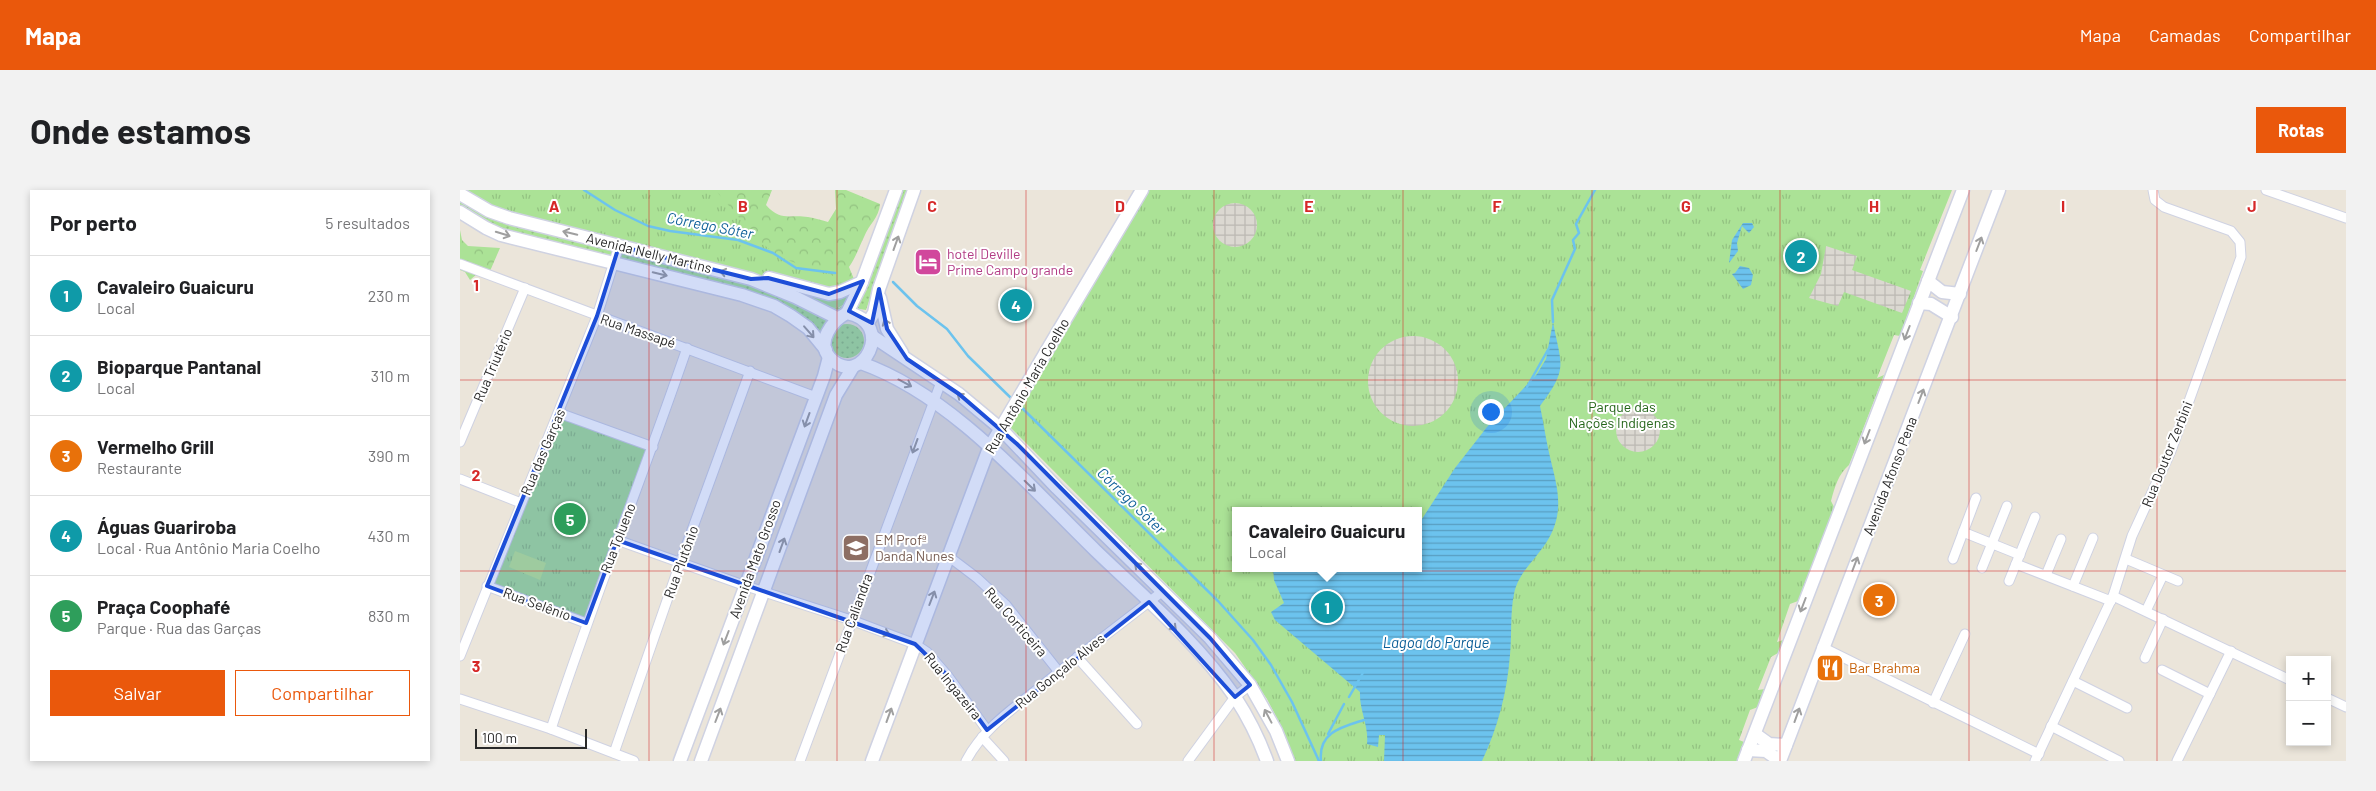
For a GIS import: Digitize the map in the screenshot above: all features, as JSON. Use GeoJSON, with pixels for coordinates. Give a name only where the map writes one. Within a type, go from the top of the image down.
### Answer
{"type":"FeatureCollection","features":[{"type":"Feature","properties":{"kind":"main road"},"geometry":{"type":"LineString","coordinates":[[896,190],[862,282],[842,315],[829,327],[825,338],[827,354],[840,364],[857,365],[888,374],[932,400],[971,430],[1204,659],[1235,697],[1248,718],[1267,761]]}},
{"type":"Feature","properties":{"kind":"main road"},"geometry":{"type":"LineString","coordinates":[[857,365],[870,351],[870,330],[879,288],[914,190]]}},
{"type":"Feature","properties":{"kind":"main road","name":"Rua Antônio Maria Coelho"},"geometry":{"type":"LineString","coordinates":[[872,761],[989,448],[1142,190]]}},
{"type":"Feature","properties":{"kind":"main road"},"geometry":{"type":"LineString","coordinates":[[1746,755],[1963,190]]}},
{"type":"Feature","properties":{"kind":"main road","name":"Avenida Afonso Pena"},"geometry":{"type":"LineString","coordinates":[[1780,761],[1822,647],[1952,316],[1999,190]]}},
{"type":"Feature","properties":{"kind":"main road","name":"Avenida Nelly Martins"},"geometry":{"type":"LineString","coordinates":[[460,194],[489,211],[751,279],[842,315]]}},
{"type":"Feature","properties":{"kind":"main road","name":"Avenida Nelly Martins"},"geometry":{"type":"LineString","coordinates":[[460,212],[486,228],[501,234],[742,295],[774,306],[808,328],[827,354]]}},
{"type":"Feature","properties":{"kind":"main road"},"geometry":{"type":"LineString","coordinates":[[751,279],[768,278],[829,294],[840,292],[862,282]]}},
{"type":"Feature","properties":{"kind":"main road"},"geometry":{"type":"LineString","coordinates":[[1928,281],[1942,292],[1960,294]]}},
{"type":"Feature","properties":{"kind":"main road"},"geometry":{"type":"LineString","coordinates":[[879,288],[882,313],[887,329],[907,359]]}},
{"type":"Feature","properties":{"kind":"main road"},"geometry":{"type":"LineString","coordinates":[[1919,303],[1931,304],[1952,316]]}},
{"type":"Feature","properties":{"kind":"main road"},"geometry":{"type":"LineString","coordinates":[[842,315],[862,318],[870,330],[1002,429],[1057,488],[1225,653],[1250,686],[1276,731],[1288,761]]}},
{"type":"Feature","properties":{"kind":"main road","name":"Avenida Mato Grosso"},"geometry":{"type":"LineString","coordinates":[[680,761],[816,396],[827,354]]}},
{"type":"Feature","properties":{"kind":"main road","name":"Avenida Mato Grosso"},"geometry":{"type":"LineString","coordinates":[[701,761],[836,395],[857,365]]}},
{"type":"Feature","properties":{"kind":"main road"},"geometry":{"type":"LineString","coordinates":[[1754,734],[1769,744],[1786,745]]}},
{"type":"Feature","properties":{"kind":"main road"},"geometry":{"type":"LineString","coordinates":[[1746,755],[1766,751],[1780,761]]}},
{"type":"Feature","properties":{"kind":"street","name":"Rua Doutor Zerbini"},"geometry":{"type":"LineString","coordinates":[[2037,757],[2112,598],[2132,536],[2171,451],[2241,257],[2240,242],[2231,231],[2164,207],[2155,200],[2153,190]]}},
{"type":"Feature","properties":{"kind":"street"},"geometry":{"type":"LineString","coordinates":[[2266,190],[2346,218]]}},
{"type":"Feature","properties":{"kind":"street","name":"Rua das Garças"},"geometry":{"type":"LineString","coordinates":[[460,656],[597,316],[619,246]]}},
{"type":"Feature","properties":{"kind":"street","name":"Rua Massapé"},"geometry":{"type":"LineString","coordinates":[[460,265],[816,396]]}},
{"type":"Feature","properties":{"kind":"street","name":"Rua Triutério"},"geometry":{"type":"LineString","coordinates":[[460,442],[525,288]]}},
{"type":"Feature","properties":{"kind":"street","name":"Rua Tolueno"},"geometry":{"type":"LineString","coordinates":[[551,729],[586,622],[653,447],[687,348]]}},
{"type":"Feature","properties":{"kind":"street","name":"Rua Plutônio"},"geometry":{"type":"LineString","coordinates":[[614,753],[680,563],[750,372]]}},
{"type":"Feature","properties":{"kind":"street","name":"Rua Caliandra"},"geometry":{"type":"LineString","coordinates":[[800,761],[932,400],[941,382]]}},
{"type":"Feature","properties":{"kind":"street"},"geometry":{"type":"LineString","coordinates":[[559,413],[653,447]]}},
{"type":"Feature","properties":{"kind":"street"},"geometry":{"type":"LineString","coordinates":[[460,479],[522,503]]}},
{"type":"Feature","properties":{"kind":"street"},"geometry":{"type":"LineString","coordinates":[[1952,559],[1976,498]]}},
{"type":"Feature","properties":{"kind":"street"},"geometry":{"type":"LineString","coordinates":[[1982,568],[2007,506]]}},
{"type":"Feature","properties":{"kind":"street"},"geometry":{"type":"LineString","coordinates":[[2009,581],[2035,517]]}},
{"type":"Feature","properties":{"kind":"street"},"geometry":{"type":"LineString","coordinates":[[1963,532],[1991,543],[2046,575],[2146,611],[2286,678]]}},
{"type":"Feature","properties":{"kind":"street"},"geometry":{"type":"LineString","coordinates":[[2073,586],[2093,538]]}},
{"type":"Feature","properties":{"kind":"street"},"geometry":{"type":"LineString","coordinates":[[2046,575],[2061,539]]}},
{"type":"Feature","properties":{"kind":"street","name":"Rua Ingazeira"},"geometry":{"type":"LineString","coordinates":[[616,540],[746,586],[765,590],[852,620],[915,644],[927,652],[947,675],[1004,761]]}},
{"type":"Feature","properties":{"kind":"street","name":"Rua Corticeira"},"geometry":{"type":"LineString","coordinates":[[948,556],[977,578],[1006,606],[1058,672]]}},
{"type":"Feature","properties":{"kind":"street"},"geometry":{"type":"LineString","coordinates":[[2126,559],[2178,581]]}},
{"type":"Feature","properties":{"kind":"street"},"geometry":{"type":"LineString","coordinates":[[2146,611],[2164,576]]}},
{"type":"Feature","properties":{"kind":"street","name":"Rua Selênio"},"geometry":{"type":"LineString","coordinates":[[487,586],[586,622]]}},
{"type":"Feature","properties":{"kind":"street","name":"Rua Gonçalo Alves"},"geometry":{"type":"LineString","coordinates":[[966,761],[985,733],[1058,672],[1163,591]]}},
{"type":"Feature","properties":{"kind":"street"},"geometry":{"type":"LineString","coordinates":[[2144,658],[2163,619]]}},
{"type":"Feature","properties":{"kind":"street"},"geometry":{"type":"LineString","coordinates":[[1933,703],[1965,634]]}},
{"type":"Feature","properties":{"kind":"street"},"geometry":{"type":"LineString","coordinates":[[1822,647],[2037,757]]}},
{"type":"Feature","properties":{"kind":"street"},"geometry":{"type":"LineString","coordinates":[[2177,761],[2231,651]]}},
{"type":"Feature","properties":{"kind":"street"},"geometry":{"type":"LineString","coordinates":[[1077,657],[1137,724]]}},
{"type":"Feature","properties":{"kind":"street"},"geometry":{"type":"LineString","coordinates":[[2162,670],[2210,694]]}},
{"type":"Feature","properties":{"kind":"street"},"geometry":{"type":"LineString","coordinates":[[2073,681],[2127,708]]}},
{"type":"Feature","properties":{"kind":"street"},"geometry":{"type":"LineString","coordinates":[[1188,761],[1235,697],[1250,686]]}},
{"type":"Feature","properties":{"kind":"street"},"geometry":{"type":"LineString","coordinates":[[460,699],[551,729],[634,761]]}},
{"type":"Feature","properties":{"kind":"street"},"geometry":{"type":"LineString","coordinates":[[2331,700],[2346,707]]}},
{"type":"Feature","properties":{"kind":"street"},"geometry":{"type":"LineString","coordinates":[[2052,726],[2119,761]]}},
{"type":"Feature","properties":{"kind":"highlighted area"},"geometry":{"type":"Polygon","coordinates":[[[619,246],[751,279],[768,278],[829,294],[863,281],[849,311],[872,323],[879,289],[887,329],[907,359],[959,394],[1017,444],[1210,638],[1250,685],[1235,697],[1149,602],[987,730],[947,675],[915,644],[617,540],[586,623],[487,586],[597,316],[619,246]]]}},
{"type":"Feature","properties":{"kind":"green space"},"geometry":{"type":"Polygon","coordinates":[[[460,190],[820,307],[839,308],[852,300],[852,304],[833,317],[821,336],[776,303],[501,232],[460,211],[460,190]]]}},
{"type":"Feature","properties":{"kind":"green space"},"geometry":{"type":"Polygon","coordinates":[[[464,190],[715,190],[751,231],[773,252],[796,263],[828,273],[845,288],[851,300],[838,308],[820,307],[621,243],[490,206],[464,190]]]}},
{"type":"Feature","properties":{"kind":"green space"},"geometry":{"type":"Polygon","coordinates":[[[584,190],[772,190],[766,205],[776,214],[816,218],[828,222],[836,209],[835,190],[846,190],[880,204],[878,213],[866,232],[849,267],[856,284],[848,291],[584,190]]]}},
{"type":"Feature","properties":{"kind":"green space"},"geometry":{"type":"Polygon","coordinates":[[[898,190],[907,190],[866,310],[853,308],[898,190]]]}},
{"type":"Feature","properties":{"kind":"green space","name":"Parque das Nações Indígenas"},"geometry":{"type":"Polygon","coordinates":[[[1147,190],[1952,190],[1920,270],[1923,271],[1900,336],[1894,335],[1877,378],[1884,375],[1849,465],[1842,473],[1836,486],[1831,501],[1835,509],[1798,601],[1790,604],[1777,642],[1783,640],[1778,653],[1771,657],[1758,690],[1765,689],[1758,707],[1750,710],[1739,740],[1744,742],[1737,761],[1295,761],[1281,726],[1267,699],[1235,653],[1009,426],[1147,190]]]}},
{"type":"Feature","properties":{"kind":"green space"},"geometry":{"type":"Polygon","coordinates":[[[460,230],[462,240],[468,246],[500,248],[487,278],[477,274],[470,280],[465,272],[460,270],[460,230]]]}},
{"type":"Feature","properties":{"kind":"green space"},"geometry":{"type":"Polygon","coordinates":[[[847,324],[859,329],[864,341],[859,353],[847,358],[835,353],[830,341],[835,329],[847,324]]]}},
{"type":"Feature","properties":{"kind":"green space"},"geometry":{"type":"Polygon","coordinates":[[[559,413],[653,447],[586,623],[487,586],[559,413]]]}},
{"type":"Feature","properties":{"kind":"green space"},"geometry":{"type":"Polygon","coordinates":[[[515,551],[546,563],[540,580],[509,567],[515,551]]]}},
{"type":"Feature","properties":{"kind":"shaded area"},"geometry":{"type":"Polygon","coordinates":[[[1235,203],[1247,207],[1253,213],[1257,225],[1253,237],[1247,243],[1235,247],[1223,243],[1217,237],[1213,225],[1217,213],[1223,207],[1235,203]]]}},
{"type":"Feature","properties":{"kind":"shaded area"},"geometry":{"type":"Polygon","coordinates":[[[1826,246],[1857,256],[1852,270],[1911,291],[1902,313],[1844,292],[1838,306],[1809,298],[1821,274],[1826,246]]]}},
{"type":"Feature","properties":{"kind":"shaded area"},"geometry":{"type":"Polygon","coordinates":[[[1413,336],[1430,339],[1445,349],[1455,364],[1458,381],[1455,398],[1445,413],[1430,423],[1413,426],[1396,423],[1381,413],[1371,398],[1368,381],[1371,364],[1381,349],[1396,339],[1413,336]]]}},
{"type":"Feature","properties":{"kind":"shaded area"},"geometry":{"type":"Polygon","coordinates":[[[1638,408],[1650,412],[1656,418],[1660,430],[1656,442],[1650,448],[1638,452],[1626,448],[1620,442],[1616,430],[1620,418],[1626,412],[1638,408]]]}},
{"type":"Feature","properties":{"kind":"water"},"geometry":{"type":"Polygon","coordinates":[[[1743,223],[1752,223],[1754,227],[1749,233],[1742,226],[1737,243],[1738,251],[1729,263],[1732,240],[1743,223]]]}},
{"type":"Feature","properties":{"kind":"water"},"geometry":{"type":"Polygon","coordinates":[[[1740,266],[1749,268],[1753,275],[1751,285],[1743,289],[1732,274],[1740,266]]]}},
{"type":"Feature","properties":{"kind":"water","name":"Lagoa do Parque"},"geometry":{"type":"Polygon","coordinates":[[[1553,322],[1560,357],[1559,374],[1540,406],[1558,496],[1557,519],[1546,543],[1523,573],[1516,586],[1512,609],[1511,647],[1507,683],[1501,710],[1488,748],[1482,761],[1384,761],[1385,735],[1379,735],[1378,747],[1367,744],[1367,731],[1360,692],[1275,620],[1271,612],[1284,603],[1274,580],[1273,572],[1422,572],[1422,519],[1455,468],[1487,427],[1537,374],[1546,359],[1553,322]],[[1334,591],[1321,596],[1315,608],[1318,619],[1323,623],[1328,623],[1336,614],[1340,598],[1339,594],[1334,591]]]}},
{"type":"Feature","properties":{"kind":"waterway","name":"Córrego Sóter"},"geometry":{"type":"LineString","coordinates":[[584,190],[615,210],[648,226],[670,231],[738,240],[773,253],[796,268],[835,273]]}},
{"type":"Feature","properties":{"kind":"waterway"},"geometry":{"type":"LineString","coordinates":[[1553,322],[1552,300],[1575,249],[1573,240],[1579,233],[1576,224],[1595,190]]}},
{"type":"Feature","properties":{"kind":"waterway","name":"Córrego Sóter"},"geometry":{"type":"LineString","coordinates":[[893,282],[917,306],[947,329],[968,356],[1013,400]]}},
{"type":"Feature","properties":{"kind":"waterway"},"geometry":{"type":"LineString","coordinates":[[1527,387],[1549,348]]}},
{"type":"Feature","properties":{"kind":"waterway","name":"Córrego Sóter"},"geometry":{"type":"LineString","coordinates":[[1019,405],[1218,601],[1253,640],[1271,665],[1292,702],[1319,761]]}},
{"type":"Feature","properties":{"kind":"waterway"},"geometry":{"type":"LineString","coordinates":[[1349,697],[1364,671]]}},
{"type":"Feature","properties":{"kind":"waterway"},"geometry":{"type":"LineString","coordinates":[[1328,734],[1344,704]]}},
{"type":"Feature","properties":{"kind":"waterway"},"geometry":{"type":"LineString","coordinates":[[1321,761],[1321,751],[1327,737],[1340,728],[1364,720]]}},
{"type":"Feature","properties":{"kind":"place","name":"Bioparque Pantanal"},"geometry":{"type":"Point","coordinates":[1801,256]}},
{"type":"Feature","properties":{"kind":"place","name":"hotel Deville Prime Campo grande"},"geometry":{"type":"Point","coordinates":[928,262]}},
{"type":"Feature","properties":{"kind":"place","name":"Águas Guariroba"},"geometry":{"type":"Point","coordinates":[1016,305]}},
{"type":"Feature","properties":{"kind":"place","name":"Praça Coophafé"},"geometry":{"type":"Point","coordinates":[570,519]}},
{"type":"Feature","properties":{"kind":"place","name":"EM Profª Danda Nunes"},"geometry":{"type":"Point","coordinates":[856,548]}},
{"type":"Feature","properties":{"kind":"place","name":"Vermelho Grill"},"geometry":{"type":"Point","coordinates":[1879,600]}},
{"type":"Feature","properties":{"kind":"place","name":"Cavaleiro Guaicuru"},"geometry":{"type":"Point","coordinates":[1327,607]}},
{"type":"Feature","properties":{"kind":"place","name":"Bar Brahma"},"geometry":{"type":"Point","coordinates":[1830,668]}}]}
